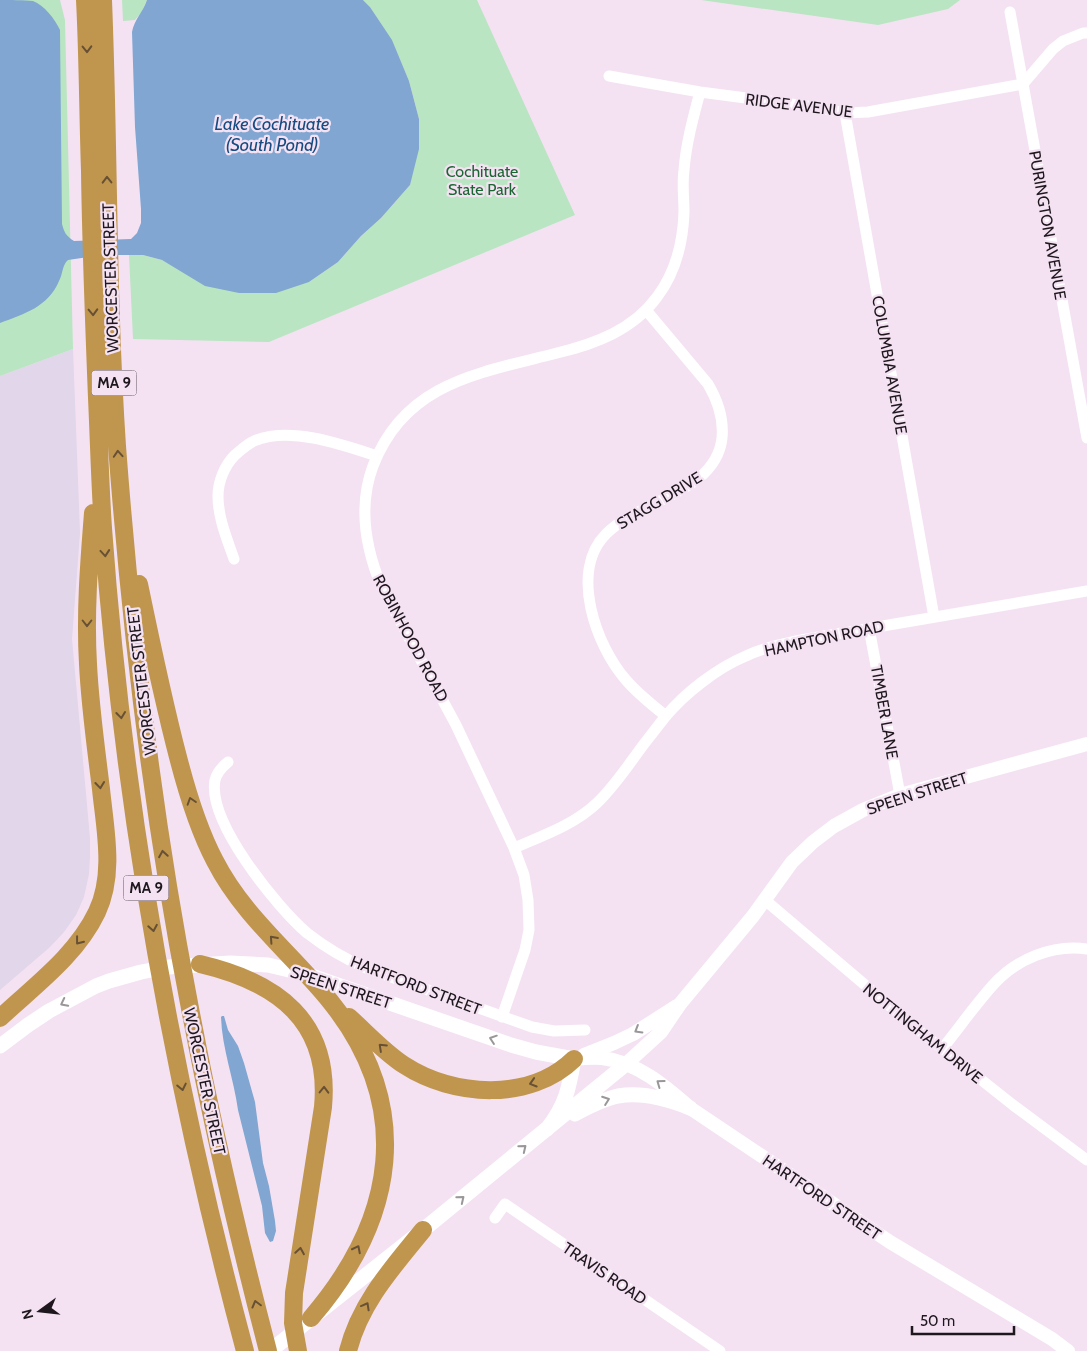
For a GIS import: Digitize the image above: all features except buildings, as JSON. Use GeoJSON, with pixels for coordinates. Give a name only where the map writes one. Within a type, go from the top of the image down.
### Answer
{"type":"FeatureCollection","features":[{"type":"Feature","properties":{"kind":"highway","name":"WORCESTER STREET"},"geometry":{"type":"LineString","coordinates":[[85,0],[100,229],[110,262],[114,392],[122,503],[145,726],[178,946],[199,1055],[234,1218],[269,1351]]}},
{"type":"Feature","properties":{"kind":"highway","name":"WORCESTER STREET"},"geometry":{"type":"LineString","coordinates":[[102,0],[100,229],[92,263],[103,529],[112,630],[126,750],[160,972],[181,1080],[245,1351]]}},
{"type":"Feature","properties":{"kind":"highway"},"geometry":{"type":"LineString","coordinates":[[0,1018],[64,958],[82,937],[97,911],[106,881],[106,838],[90,690],[87,639],[88,585],[98,417]]}},
{"type":"Feature","properties":{"kind":"highway"},"geometry":{"type":"LineString","coordinates":[[122,503],[169,724],[190,799],[206,844],[225,879],[246,909],[330,1000],[403,1065],[429,1078],[447,1084],[484,1090],[513,1088],[549,1077],[574,1059]]}},
{"type":"Feature","properties":{"kind":"highway"},"geometry":{"type":"LineString","coordinates":[[200,964],[221,968],[242,976],[268,989],[280,998],[297,1014],[307,1028],[321,1061],[324,1079],[323,1107],[294,1293],[294,1323],[298,1351]]}},
{"type":"Feature","properties":{"kind":"highway"},"geometry":{"type":"LineString","coordinates":[[311,1318],[340,1280],[367,1229],[379,1193],[385,1156],[385,1133],[377,1087],[364,1053],[330,1000]]}},
{"type":"Feature","properties":{"kind":"highway"},"geometry":{"type":"LineString","coordinates":[[348,1351],[353,1332],[369,1300],[423,1230]]}},
{"type":"Feature","properties":{"kind":"main road","name":"SPEEN STREET"},"geometry":{"type":"LineString","coordinates":[[0,1046],[39,1017],[96,986],[141,972],[168,967],[243,963],[280,967],[306,974],[511,1046],[574,1059]]}},
{"type":"Feature","properties":{"kind":"main road"},"geometry":{"type":"LineString","coordinates":[[547,1129],[564,1103],[574,1059]]}},
{"type":"Feature","properties":{"kind":"main road","name":"SPEEN STREET"},"geometry":{"type":"LineString","coordinates":[[269,1351],[354,1286],[626,1064]]}},
{"type":"Feature","properties":{"kind":"main road"},"geometry":{"type":"LineString","coordinates":[[547,1129],[589,1107],[618,1096],[638,1095],[652,1097],[690,1108]]}},
{"type":"Feature","properties":{"kind":"street","name":"PURINGTON AVENUE"},"geometry":{"type":"LineString","coordinates":[[1010,12],[1087,438]]}},
{"type":"Feature","properties":{"kind":"street"},"geometry":{"type":"LineString","coordinates":[[1023,84],[1053,49],[1063,41],[1083,32],[1087,33]]}},
{"type":"Feature","properties":{"kind":"street","name":"RIDGE AVENUE"},"geometry":{"type":"LineString","coordinates":[[610,76],[700,92],[845,113],[868,112],[1023,84]]}},
{"type":"Feature","properties":{"kind":"street","name":"ROBINHOOD ROAD"},"geometry":{"type":"LineString","coordinates":[[502,1017],[525,950],[529,930],[528,900],[521,867],[514,848],[452,717],[375,573],[365,523],[370,473],[377,456],[394,427],[420,401],[449,384],[466,377],[570,350],[602,339],[633,321],[657,298],[666,284],[679,251],[683,229],[686,154],[700,92]]}},
{"type":"Feature","properties":{"kind":"street","name":"COLUMBIA AVENUE"},"geometry":{"type":"LineString","coordinates":[[845,113],[934,616]]}},
{"type":"Feature","properties":{"kind":"street","name":"STAGG DRIVE"},"geometry":{"type":"LineString","coordinates":[[646,310],[708,384],[716,397],[723,428],[721,444],[717,457],[708,470],[699,478],[627,518],[606,534],[597,544],[592,558],[588,586],[593,618],[615,665],[625,680],[637,692],[666,716]]}},
{"type":"Feature","properties":{"kind":"street"},"geometry":{"type":"LineString","coordinates":[[234,559],[219,510],[218,495],[224,470],[231,459],[246,445],[265,437],[293,435],[348,446],[377,456]]}},
{"type":"Feature","properties":{"kind":"street","name":"HAMPTON ROAD"},"geometry":{"type":"LineString","coordinates":[[514,848],[571,822],[585,813],[608,791],[666,716],[703,682],[746,656],[763,649],[801,640],[1087,591]]}},
{"type":"Feature","properties":{"kind":"street","name":"TIMBER LANE"},"geometry":{"type":"LineString","coordinates":[[869,628],[900,795]]}},
{"type":"Feature","properties":{"kind":"street","name":"SPEEN STREET"},"geometry":{"type":"LineString","coordinates":[[626,1064],[661,1032],[680,1004],[765,900],[792,862],[820,836],[834,826],[856,813],[900,795],[1087,744]]}},
{"type":"Feature","properties":{"kind":"street","name":"HARTFORD STREET"},"geometry":{"type":"LineString","coordinates":[[228,762],[220,769],[215,780],[216,798],[221,816],[234,842],[254,874],[277,903],[300,927],[333,952],[366,968],[502,1017],[546,1030],[561,1032],[585,1030]]}},
{"type":"Feature","properties":{"kind":"street","name":"NOTTINGHAM DRIVE"},"geometry":{"type":"LineString","coordinates":[[765,900],[942,1049],[1087,1160]]}},
{"type":"Feature","properties":{"kind":"street"},"geometry":{"type":"LineString","coordinates":[[942,1049],[993,984],[1006,973],[1032,957],[1048,951],[1062,948],[1087,949]]}},
{"type":"Feature","properties":{"kind":"street","name":"SPEEN STREET"},"geometry":{"type":"LineString","coordinates":[[574,1059],[623,1039],[680,1004]]}},
{"type":"Feature","properties":{"kind":"street","name":"HARTFORD STREET"},"geometry":{"type":"LineString","coordinates":[[574,1059],[601,1058],[626,1064],[643,1072],[659,1082],[690,1108],[874,1232],[941,1274],[1038,1330],[1068,1351]]}},
{"type":"Feature","properties":{"kind":"street","name":"TRAVIS ROAD"},"geometry":{"type":"LineString","coordinates":[[495,1218],[505,1204],[720,1351]]}},
{"type":"Feature","properties":{"kind":"shaded area"},"geometry":{"type":"Polygon","coordinates":[[[73,349],[80,533],[72,639],[90,838],[89,874],[84,897],[76,915],[64,932],[50,947],[0,990],[0,376],[73,349]]]}},
{"type":"Feature","properties":{"kind":"green space"},"geometry":{"type":"Polygon","coordinates":[[[0,0],[60,0],[65,20],[73,349],[0,376],[0,0]]]}},
{"type":"Feature","properties":{"kind":"green space"},"geometry":{"type":"Polygon","coordinates":[[[122,0],[147,0],[141,13],[135,20],[123,21],[122,0]]]}},
{"type":"Feature","properties":{"kind":"green space","name":"Cochituate State Park"},"geometry":{"type":"Polygon","coordinates":[[[363,0],[477,0],[575,215],[269,342],[133,339],[129,255],[143,255],[162,260],[182,271],[309,282],[338,262],[410,185],[419,119],[409,81],[392,41],[370,7],[363,0]]]}},
{"type":"Feature","properties":{"kind":"green space"},"geometry":{"type":"Polygon","coordinates":[[[701,0],[960,0],[948,9],[878,25],[701,0]]]}},
{"type":"Feature","properties":{"kind":"water","name":"Lake Cochituate (South Pond)"},"geometry":{"type":"Polygon","coordinates":[[[0,0],[33,1],[37,3],[49,13],[60,30],[62,224],[66,234],[74,241],[131,239],[137,233],[141,223],[132,32],[147,0],[363,0],[370,7],[392,40],[409,81],[419,119],[419,149],[410,185],[338,262],[309,282],[276,293],[239,293],[205,286],[162,260],[143,255],[102,255],[68,260],[59,281],[49,297],[34,308],[0,323],[0,0]]]}},
{"type":"Feature","properties":{"kind":"water"},"geometry":{"type":"Polygon","coordinates":[[[222,1016],[224,1016],[228,1030],[238,1046],[255,1102],[263,1163],[275,1221],[276,1231],[273,1241],[270,1242],[265,1233],[262,1206],[238,1110],[224,1041],[222,1016]]]}}]}
